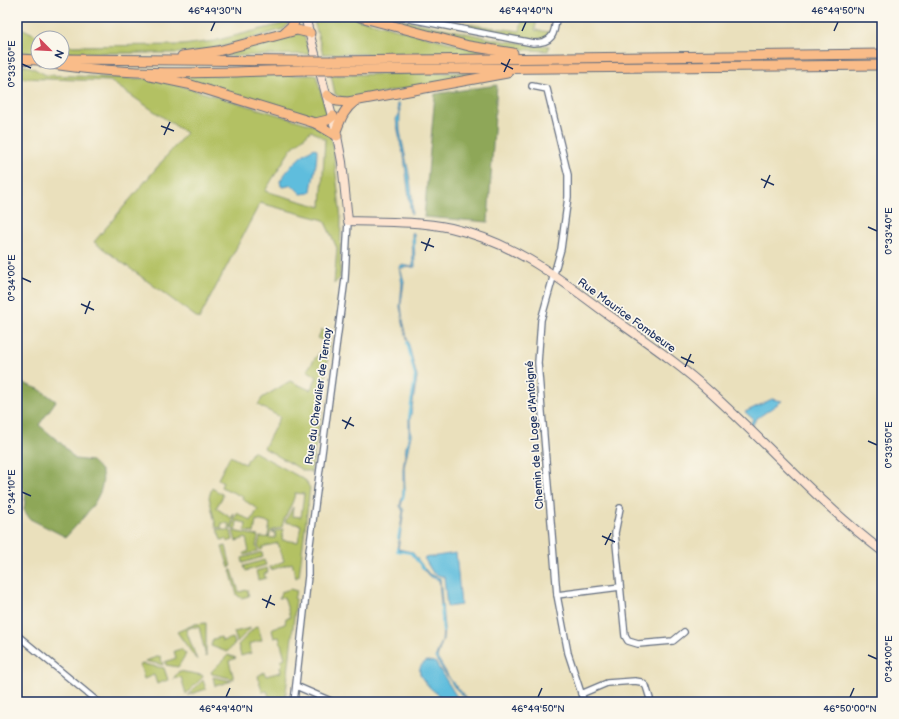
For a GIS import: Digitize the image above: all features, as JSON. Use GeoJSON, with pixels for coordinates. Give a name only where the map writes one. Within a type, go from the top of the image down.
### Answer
{"type":"FeatureCollection","features":[{"type":"Feature","properties":{"kind":"main road"},"geometry":{"type":"LineString","coordinates":[[285,32],[293,25],[296,17]]}},
{"type":"Feature","properties":{"kind":"main road"},"geometry":{"type":"LineString","coordinates":[[360,17],[469,46],[509,53],[537,53],[550,58]]}},
{"type":"Feature","properties":{"kind":"main road"},"geometry":{"type":"LineString","coordinates":[[161,60],[218,51],[285,32],[297,30],[310,33]]}},
{"type":"Feature","properties":{"kind":"main road"},"geometry":{"type":"LineString","coordinates":[[70,59],[302,61],[882,54]]}},
{"type":"Feature","properties":{"kind":"main road"},"geometry":{"type":"LineString","coordinates":[[17,59],[30,60]]}},
{"type":"Feature","properties":{"kind":"main road"},"geometry":{"type":"LineString","coordinates":[[70,66],[133,72],[882,65]]}},
{"type":"Feature","properties":{"kind":"main road"},"geometry":{"type":"LineString","coordinates":[[327,94],[337,101],[356,100],[497,74],[547,68]]}},
{"type":"Feature","properties":{"kind":"main road"},"geometry":{"type":"LineString","coordinates":[[133,72],[188,84],[315,123],[337,133],[342,114],[348,106],[356,100]]}},
{"type":"Feature","properties":{"kind":"main road"},"geometry":{"type":"LineString","coordinates":[[315,123],[333,116]]}},
{"type":"Feature","properties":{"kind":"street","name":"Rue du Chevalier de Ternay"},"geometry":{"type":"LineString","coordinates":[[294,702],[308,576],[309,551],[345,279],[348,221],[337,133],[305,17]]}},
{"type":"Feature","properties":{"kind":"street"},"geometry":{"type":"LineString","coordinates":[[400,17],[501,38],[544,43],[551,38],[554,31],[556,17]]}},
{"type":"Feature","properties":{"kind":"street","name":"Chemin de la Loge d'Antoigné"},"geometry":{"type":"LineString","coordinates":[[532,86],[548,89],[568,175],[568,197],[561,249],[541,320],[538,363],[557,595],[568,654],[584,702]]}},
{"type":"Feature","properties":{"kind":"street","name":"Rue Maurice Fombeure"},"geometry":{"type":"LineString","coordinates":[[348,221],[406,223],[451,228],[508,248],[542,266],[691,376],[742,421],[843,520],[882,551]]}},
{"type":"Feature","properties":{"kind":"street"},"geometry":{"type":"LineString","coordinates":[[620,508],[615,532],[620,587],[626,636],[628,641],[638,644],[673,640],[684,632]]}},
{"type":"Feature","properties":{"kind":"street"},"geometry":{"type":"LineString","coordinates":[[557,595],[620,587]]}},
{"type":"Feature","properties":{"kind":"street"},"geometry":{"type":"LineString","coordinates":[[18,637],[98,702]]}},
{"type":"Feature","properties":{"kind":"street"},"geometry":{"type":"LineString","coordinates":[[581,694],[607,683],[635,680],[646,686],[651,702]]}},
{"type":"Feature","properties":{"kind":"street"},"geometry":{"type":"LineString","coordinates":[[296,686],[311,690],[333,702]]}},
{"type":"Feature","properties":{"kind":"green space"},"geometry":{"type":"Polygon","coordinates":[[[286,17],[294,17],[284,29],[225,46],[187,53],[70,53],[70,46],[183,45],[214,41],[282,24],[286,17]]]}},
{"type":"Feature","properties":{"kind":"green space"},"geometry":{"type":"Polygon","coordinates":[[[313,17],[351,17],[463,46],[504,54],[323,54],[313,17]]]}},
{"type":"Feature","properties":{"kind":"green space"},"geometry":{"type":"Polygon","coordinates":[[[372,17],[388,17],[504,41],[549,46],[548,51],[503,47],[372,17]]]}},
{"type":"Feature","properties":{"kind":"green space"},"geometry":{"type":"Polygon","coordinates":[[[413,17],[438,17],[457,23],[520,31],[522,21],[510,17],[537,17],[535,30],[550,32],[544,40],[531,40],[413,17]]]}},
{"type":"Feature","properties":{"kind":"green space"},"geometry":{"type":"Polygon","coordinates":[[[17,26],[30,32],[30,53],[17,52],[17,26]]]}},
{"type":"Feature","properties":{"kind":"green space"},"geometry":{"type":"Polygon","coordinates":[[[293,32],[304,35],[310,54],[193,57],[293,32]]]}},
{"type":"Feature","properties":{"kind":"green space"},"geometry":{"type":"Polygon","coordinates":[[[17,64],[30,67],[30,70],[37,70],[46,75],[151,79],[174,84],[316,126],[331,137],[341,219],[340,278],[334,284],[337,248],[324,220],[260,203],[199,319],[94,242],[186,133],[110,81],[17,78],[17,64]],[[311,131],[291,149],[265,191],[321,207],[325,139],[311,131]]]}},
{"type":"Feature","properties":{"kind":"green space"},"geometry":{"type":"Polygon","coordinates":[[[493,72],[349,99],[335,94],[331,75],[493,72]]]}},
{"type":"Feature","properties":{"kind":"green space"},"geometry":{"type":"Polygon","coordinates":[[[159,75],[316,75],[328,117],[318,121],[159,75]]]}},
{"type":"Feature","properties":{"kind":"green space"},"geometry":{"type":"Polygon","coordinates":[[[497,85],[488,222],[424,217],[435,94],[497,85]]]}},
{"type":"Feature","properties":{"kind":"green space"},"geometry":{"type":"Polygon","coordinates":[[[322,329],[329,339],[325,390],[322,390],[321,393],[324,394],[311,473],[310,471],[304,471],[264,448],[280,417],[258,405],[262,398],[290,381],[310,390],[317,377],[307,370],[326,343],[318,338],[322,329]]]}},
{"type":"Feature","properties":{"kind":"green space"},"geometry":{"type":"Polygon","coordinates":[[[20,382],[39,389],[56,401],[39,425],[62,444],[75,459],[92,461],[102,473],[103,481],[97,499],[85,516],[66,537],[30,519],[24,510],[26,492],[17,483],[17,386],[20,382]]]}},
{"type":"Feature","properties":{"kind":"green space"},"geometry":{"type":"Polygon","coordinates":[[[253,451],[305,480],[310,488],[299,576],[296,578],[292,563],[271,570],[270,567],[284,561],[278,543],[262,547],[263,549],[260,550],[258,546],[260,537],[275,538],[276,533],[272,532],[283,529],[282,540],[298,542],[301,525],[285,522],[293,507],[292,516],[301,517],[304,494],[295,493],[282,527],[271,531],[269,537],[270,523],[256,520],[254,533],[245,531],[246,523],[237,521],[236,530],[232,529],[237,513],[251,521],[258,509],[242,499],[243,497],[221,487],[223,482],[218,479],[230,456],[245,464],[253,451]]]}},
{"type":"Feature","properties":{"kind":"green space"},"geometry":{"type":"Polygon","coordinates":[[[212,488],[223,496],[216,508],[231,518],[234,514],[231,529],[229,529],[229,524],[222,523],[221,528],[216,527],[209,497],[212,488]]]}},
{"type":"Feature","properties":{"kind":"green space"},"geometry":{"type":"Polygon","coordinates":[[[217,529],[231,531],[233,540],[227,542],[226,539],[221,540],[217,529]]]}},
{"type":"Feature","properties":{"kind":"green space"},"geometry":{"type":"Polygon","coordinates":[[[233,531],[258,536],[256,546],[258,551],[245,555],[244,553],[249,551],[246,538],[236,541],[233,531]]]}},
{"type":"Feature","properties":{"kind":"green space"},"geometry":{"type":"Polygon","coordinates":[[[226,546],[231,567],[229,568],[222,547],[226,546]]]}},
{"type":"Feature","properties":{"kind":"green space"},"geometry":{"type":"Polygon","coordinates":[[[262,552],[263,557],[243,563],[242,558],[262,552]]]}},
{"type":"Feature","properties":{"kind":"green space"},"geometry":{"type":"Polygon","coordinates":[[[264,560],[266,565],[246,571],[244,566],[264,560]]]}},
{"type":"Feature","properties":{"kind":"green space"},"geometry":{"type":"Polygon","coordinates":[[[267,568],[268,572],[264,574],[266,578],[258,580],[256,571],[267,568]]]}},
{"type":"Feature","properties":{"kind":"green space"},"geometry":{"type":"Polygon","coordinates":[[[230,570],[232,570],[239,592],[247,590],[249,596],[241,598],[237,595],[230,570]]]}},
{"type":"Feature","properties":{"kind":"green space"},"geometry":{"type":"Polygon","coordinates":[[[290,589],[297,591],[294,598],[296,599],[285,702],[271,702],[267,691],[262,692],[258,676],[264,672],[266,676],[281,672],[281,660],[285,658],[279,637],[274,638],[272,630],[273,628],[285,624],[286,618],[290,617],[284,597],[279,598],[281,592],[290,589]]]}},
{"type":"Feature","properties":{"kind":"green space"},"geometry":{"type":"Polygon","coordinates":[[[206,623],[206,657],[199,627],[192,627],[186,630],[197,660],[177,632],[195,624],[206,623]]]}},
{"type":"Feature","properties":{"kind":"green space"},"geometry":{"type":"Polygon","coordinates":[[[256,626],[258,626],[262,640],[249,644],[251,653],[241,656],[238,645],[256,626]]]}},
{"type":"Feature","properties":{"kind":"green space"},"geometry":{"type":"Polygon","coordinates":[[[251,628],[237,642],[234,632],[251,628]]]}},
{"type":"Feature","properties":{"kind":"green space"},"geometry":{"type":"Polygon","coordinates":[[[221,637],[222,641],[233,638],[235,643],[227,652],[211,646],[213,639],[221,637]]]}},
{"type":"Feature","properties":{"kind":"green space"},"geometry":{"type":"Polygon","coordinates":[[[181,649],[186,654],[178,667],[166,665],[165,662],[176,658],[174,651],[181,649]]]}},
{"type":"Feature","properties":{"kind":"green space"},"geometry":{"type":"Polygon","coordinates":[[[228,655],[236,658],[229,661],[234,679],[212,674],[211,672],[228,655]]]}},
{"type":"Feature","properties":{"kind":"green space"},"geometry":{"type":"Polygon","coordinates":[[[160,656],[163,665],[145,661],[160,656]]]}},
{"type":"Feature","properties":{"kind":"green space"},"geometry":{"type":"Polygon","coordinates":[[[143,664],[164,668],[168,680],[157,684],[154,675],[144,679],[140,665],[143,664]]]}},
{"type":"Feature","properties":{"kind":"green space"},"geometry":{"type":"Polygon","coordinates":[[[179,671],[202,675],[203,677],[186,694],[181,677],[173,679],[179,671]]]}},
{"type":"Feature","properties":{"kind":"green space"},"geometry":{"type":"Polygon","coordinates":[[[213,677],[232,681],[215,686],[213,677]]]}},
{"type":"Feature","properties":{"kind":"green space"},"geometry":{"type":"Polygon","coordinates":[[[203,680],[206,689],[188,695],[203,680]]]}},
{"type":"Feature","properties":{"kind":"water"},"geometry":{"type":"Polygon","coordinates":[[[399,103],[400,131],[412,193],[412,214],[404,156],[396,119],[399,114],[397,104],[399,103]]]}},
{"type":"Feature","properties":{"kind":"water"},"geometry":{"type":"Polygon","coordinates":[[[315,148],[317,150],[316,161],[311,191],[309,193],[301,194],[292,185],[284,187],[281,186],[280,181],[291,167],[300,157],[315,148]]]}},
{"type":"Feature","properties":{"kind":"water"},"geometry":{"type":"Polygon","coordinates":[[[412,232],[414,233],[415,267],[400,268],[404,281],[401,304],[402,318],[400,307],[402,284],[399,267],[401,265],[413,267],[412,232]]]}},
{"type":"Feature","properties":{"kind":"water"},"geometry":{"type":"Polygon","coordinates":[[[408,343],[417,377],[410,420],[411,435],[404,467],[405,490],[401,506],[404,510],[398,549],[412,552],[429,574],[440,578],[444,629],[443,639],[437,657],[450,679],[470,702],[455,688],[435,658],[442,641],[443,630],[439,580],[429,576],[410,553],[397,550],[403,511],[400,506],[403,493],[403,469],[415,384],[415,373],[408,343]]]}},
{"type":"Feature","properties":{"kind":"water"},"geometry":{"type":"Polygon","coordinates":[[[772,399],[782,401],[756,419],[752,426],[750,424],[753,419],[745,412],[772,399]]]}},
{"type":"Feature","properties":{"kind":"water"},"geometry":{"type":"Polygon","coordinates":[[[456,553],[461,605],[447,607],[444,577],[433,573],[424,558],[456,553]]]}},
{"type":"Feature","properties":{"kind":"water"},"geometry":{"type":"Polygon","coordinates":[[[427,661],[435,662],[460,702],[447,702],[425,683],[421,677],[420,671],[421,666],[427,661]]]}},
{"type":"Feature","properties":{"kind":"waterway"},"geometry":{"type":"LineString","coordinates":[[413,238],[414,247]]}},
{"type":"Feature","properties":{"kind":"waterway"},"geometry":{"type":"LineString","coordinates":[[407,342],[415,376],[409,418]]}},
{"type":"Feature","properties":{"kind":"waterway"},"geometry":{"type":"LineString","coordinates":[[403,499],[404,490]]}},
{"type":"Feature","properties":{"kind":"waterway"},"geometry":{"type":"LineString","coordinates":[[398,539],[400,528]]}},
{"type":"Feature","properties":{"kind":"waterway"},"geometry":{"type":"LineString","coordinates":[[397,548],[397,551],[411,553],[424,569]]}},
{"type":"Feature","properties":{"kind":"waterway"},"geometry":{"type":"LineString","coordinates":[[441,606],[443,632]]}}]}
